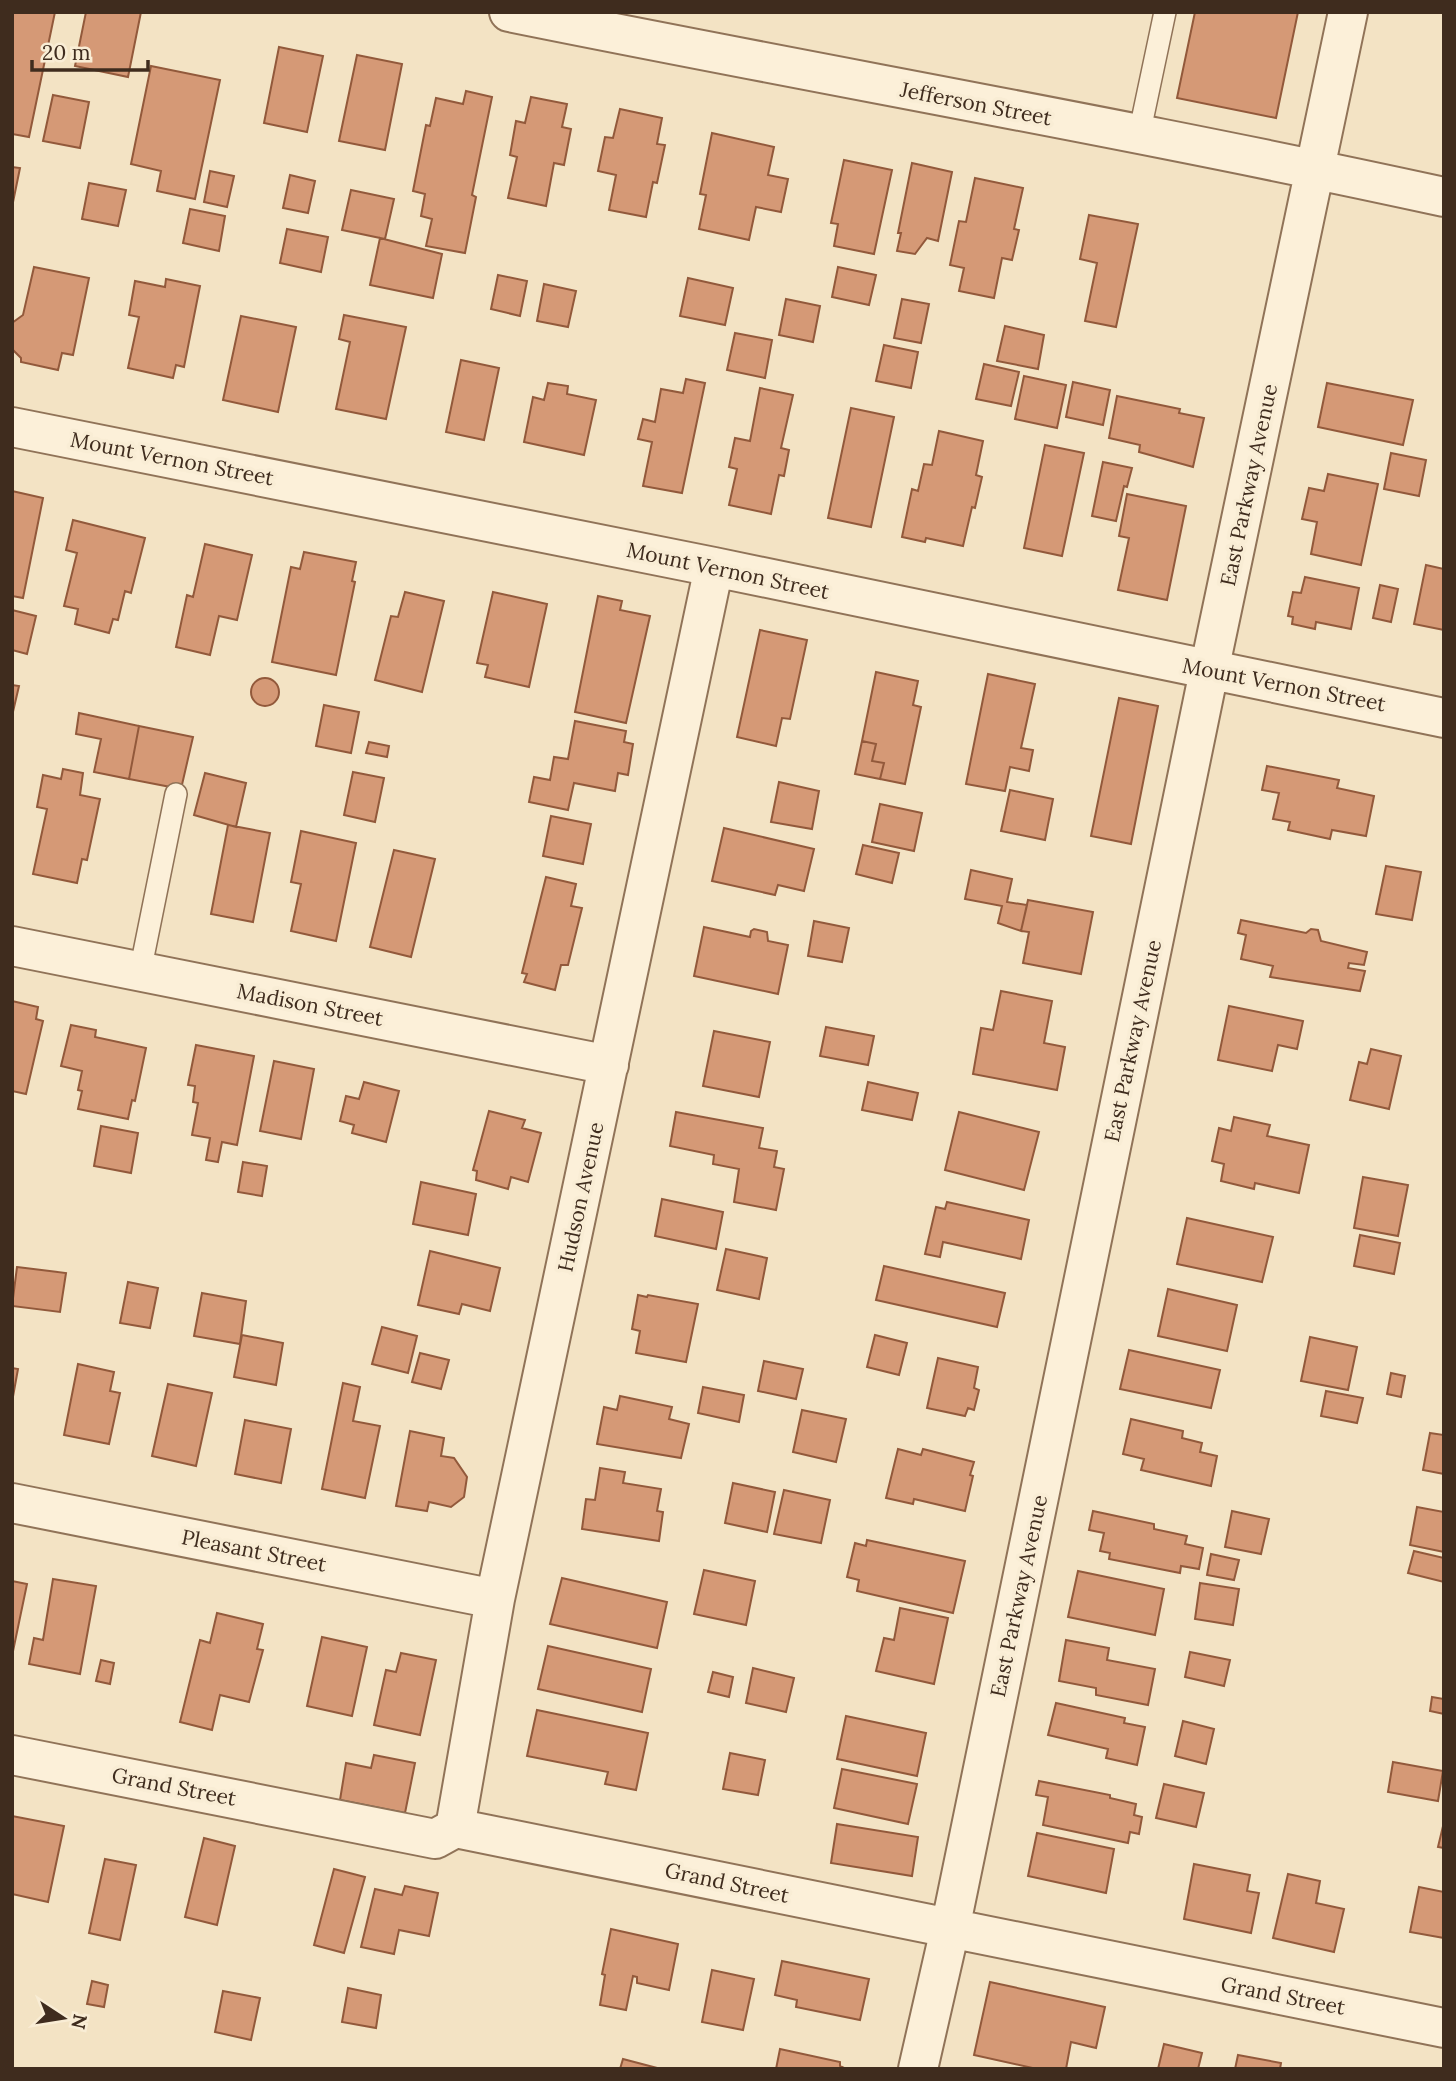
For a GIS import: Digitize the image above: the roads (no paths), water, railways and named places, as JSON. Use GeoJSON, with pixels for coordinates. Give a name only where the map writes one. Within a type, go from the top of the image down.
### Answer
{"type":"FeatureCollection","features":[{"type":"Feature","properties":{"kind":"street","name":"Jefferson Street"},"geometry":{"type":"LineString","coordinates":[[509,12],[1315,169],[1444,197]]}},
{"type":"Feature","properties":{"kind":"street","name":"East Parkway Avenue"},"geometry":{"type":"LineString","coordinates":[[918,2069],[950,1929],[1209,671],[1348,12]]}},
{"type":"Feature","properties":{"kind":"street","name":"Mount Vernon Street"},"geometry":{"type":"LineString","coordinates":[[12,427],[714,567],[1444,718]]}},
{"type":"Feature","properties":{"kind":"street","name":"Hudson Avenue"},"geometry":{"type":"LineString","coordinates":[[455,1828],[495,1599],[714,567]]}},
{"type":"Feature","properties":{"kind":"street","name":"Madison Street"},"geometry":{"type":"LineString","coordinates":[[12,946],[609,1065]]}},
{"type":"Feature","properties":{"kind":"street","name":"Pleasant Street"},"geometry":{"type":"LineString","coordinates":[[12,1503],[495,1599]]}},
{"type":"Feature","properties":{"kind":"street","name":"Grand Street"},"geometry":{"type":"LineString","coordinates":[[12,1755],[435,1839],[455,1828],[1444,2028]]}},
{"type":"Feature","properties":{"kind":"lane"},"geometry":{"type":"LineString","coordinates":[[1139,135],[1165,12]]}},
{"type":"Feature","properties":{"kind":"lane"},"geometry":{"type":"LineString","coordinates":[[140,972],[176,794]]}}]}
